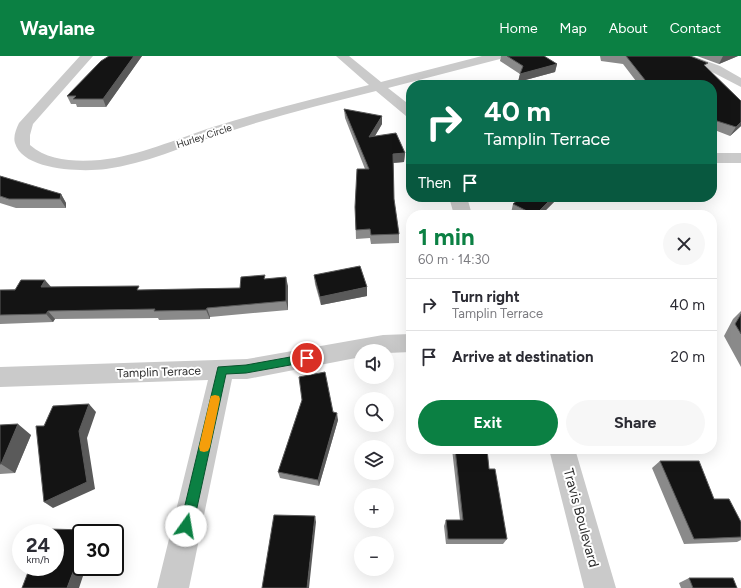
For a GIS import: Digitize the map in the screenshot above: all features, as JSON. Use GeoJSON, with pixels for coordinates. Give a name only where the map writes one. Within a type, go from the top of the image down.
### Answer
{"type":"FeatureCollection","features":[{"type":"Feature","properties":{"kind":"street","name":"Hurley Circle"},"geometry":{"type":"LineString","coordinates":[[87,56],[26,123],[22,141],[24,146],[36,156],[46,160],[84,166],[132,159],[248,121],[496,56]]}},
{"type":"Feature","properties":{"kind":"street"},"geometry":{"type":"LineString","coordinates":[[342,56],[406,109]]}},
{"type":"Feature","properties":{"kind":"street"},"geometry":{"type":"LineString","coordinates":[[682,56],[716,69],[741,83]]}},
{"type":"Feature","properties":{"kind":"street"},"geometry":{"type":"LineString","coordinates":[[717,158],[741,158]]}},
{"type":"Feature","properties":{"kind":"street","name":"Tamplin Terrace"},"geometry":{"type":"LineString","coordinates":[[0,377],[246,369],[382,344],[406,343]]}},
{"type":"Feature","properties":{"kind":"street"},"geometry":{"type":"LineString","coordinates":[[172,588],[222,370]]}},
{"type":"Feature","properties":{"kind":"street","name":"Travis Boulevard"},"geometry":{"type":"LineString","coordinates":[[563,454],[600,588]]}},
{"type":"Feature","properties":{"kind":"building"},"geometry":{"type":"Polygon","coordinates":[[[109,56],[134,56],[103,99],[73,99],[76,96],[67,96],[101,61],[109,56]]]}},
{"type":"Feature","properties":{"kind":"building"},"geometry":{"type":"Polygon","coordinates":[[[507,56],[544,56],[557,64],[520,74],[523,66],[507,56]]]}},
{"type":"Feature","properties":{"kind":"building"},"geometry":{"type":"Polygon","coordinates":[[[626,56],[690,56],[708,63],[704,65],[741,101],[741,122],[736,127],[717,121],[717,80],[645,80],[626,56]]]}},
{"type":"Feature","properties":{"kind":"building"},"geometry":{"type":"Polygon","coordinates":[[[344,109],[382,116],[369,137],[396,133],[405,153],[393,154],[394,199],[399,234],[371,235],[370,229],[356,230],[355,207],[357,169],[369,169],[344,109]]]}},
{"type":"Feature","properties":{"kind":"building"},"geometry":{"type":"Polygon","coordinates":[[[0,176],[61,194],[60,199],[9,199],[0,196],[0,176]]]}},
{"type":"Feature","properties":{"kind":"building"},"geometry":{"type":"Polygon","coordinates":[[[515,202],[548,202],[540,210],[525,210],[513,204],[515,202]]]}},
{"type":"Feature","properties":{"kind":"building"},"geometry":{"type":"Polygon","coordinates":[[[360,266],[367,287],[320,297],[314,275],[360,266]]]}},
{"type":"Feature","properties":{"kind":"building"},"geometry":{"type":"Polygon","coordinates":[[[265,275],[264,279],[286,277],[286,301],[207,308],[206,310],[154,311],[155,309],[48,311],[46,314],[0,315],[0,290],[15,290],[21,280],[45,280],[41,287],[139,286],[137,290],[240,288],[241,277],[265,275]]]}},
{"type":"Feature","properties":{"kind":"building"},"geometry":{"type":"Polygon","coordinates":[[[741,314],[741,334],[735,324],[741,314]]]}},
{"type":"Feature","properties":{"kind":"building"},"geometry":{"type":"Polygon","coordinates":[[[325,372],[333,412],[337,413],[318,480],[278,472],[302,400],[299,377],[325,372]]]}},
{"type":"Feature","properties":{"kind":"building"},"geometry":{"type":"Polygon","coordinates":[[[89,404],[79,431],[87,482],[44,502],[36,426],[44,426],[53,406],[89,404]]]}},
{"type":"Feature","properties":{"kind":"building"},"geometry":{"type":"Polygon","coordinates":[[[18,424],[1,464],[0,464],[0,425],[18,424]]]}},
{"type":"Feature","properties":{"kind":"building"},"geometry":{"type":"Polygon","coordinates":[[[456,454],[488,454],[489,469],[495,469],[507,539],[448,539],[446,520],[463,520],[456,454]]]}},
{"type":"Feature","properties":{"kind":"building"},"geometry":{"type":"Polygon","coordinates":[[[660,461],[699,461],[714,499],[729,499],[741,522],[741,537],[694,539],[660,461]]]}},
{"type":"Feature","properties":{"kind":"building"},"geometry":{"type":"Polygon","coordinates":[[[274,515],[315,516],[307,588],[262,588],[274,515]]]}},
{"type":"Feature","properties":{"kind":"building"},"geometry":{"type":"Polygon","coordinates":[[[64,529],[72,530],[72,575],[67,588],[22,588],[27,576],[64,576],[64,529]]]}},
{"type":"Feature","properties":{"kind":"building"},"geometry":{"type":"Polygon","coordinates":[[[689,578],[733,578],[737,588],[693,588],[689,578]]]}},
{"type":"Feature","properties":{"kind":"slow traffic"},"geometry":{"type":"LineString","coordinates":[[204,447],[215,399]]}},
{"type":"Feature","properties":{"kind":"route"},"geometry":{"type":"LineString","coordinates":[[186,526],[222,370],[246,369],[307,358]]}}]}
